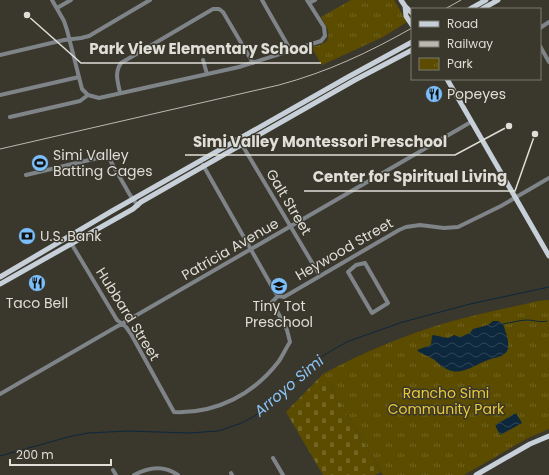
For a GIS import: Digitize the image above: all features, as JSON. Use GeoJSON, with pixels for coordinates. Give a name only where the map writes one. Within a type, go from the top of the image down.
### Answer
{"type":"FeatureCollection","features":[{"type":"Feature","properties":{"kind":"main road"},"geometry":{"type":"LineString","coordinates":[[401,0],[411,12]]}},
{"type":"Feature","properties":{"kind":"main road"},"geometry":{"type":"LineString","coordinates":[[472,8],[486,0]]}},
{"type":"Feature","properties":{"kind":"main road"},"geometry":{"type":"LineString","coordinates":[[484,8],[498,0]]}},
{"type":"Feature","properties":{"kind":"main road"},"geometry":{"type":"LineString","coordinates":[[405,6],[406,16],[411,24]]}},
{"type":"Feature","properties":{"kind":"main road"},"geometry":{"type":"LineString","coordinates":[[0,284],[69,240],[93,222],[411,43]]}},
{"type":"Feature","properties":{"kind":"main road"},"geometry":{"type":"LineString","coordinates":[[0,277],[69,240],[138,206],[141,202],[242,144],[355,80],[411,51]]}},
{"type":"Feature","properties":{"kind":"main road"},"geometry":{"type":"LineString","coordinates":[[448,80],[549,256]]}},
{"type":"Feature","properties":{"kind":"main road"},"geometry":{"type":"LineString","coordinates":[[476,475],[530,444],[549,436]]}},
{"type":"Feature","properties":{"kind":"street"},"geometry":{"type":"LineString","coordinates":[[52,0],[64,21],[82,89],[88,96],[99,98],[253,63],[321,41],[325,37],[326,33],[324,27],[308,2],[315,0]]}},
{"type":"Feature","properties":{"kind":"street"},"geometry":{"type":"LineString","coordinates":[[57,8],[71,0]]}},
{"type":"Feature","properties":{"kind":"street"},"geometry":{"type":"LineString","coordinates":[[0,55],[89,36],[150,0]]}},
{"type":"Feature","properties":{"kind":"street"},"geometry":{"type":"LineString","coordinates":[[262,0],[291,51]]}},
{"type":"Feature","properties":{"kind":"street"},"geometry":{"type":"LineString","coordinates":[[120,93],[116,74],[121,63],[211,10],[216,9],[223,12],[253,63]]}},
{"type":"Feature","properties":{"kind":"street"},"geometry":{"type":"LineString","coordinates":[[541,48],[549,62]]}},
{"type":"Feature","properties":{"kind":"street"},"geometry":{"type":"LineString","coordinates":[[203,60],[207,74]]}},
{"type":"Feature","properties":{"kind":"street"},"geometry":{"type":"LineString","coordinates":[[0,95],[79,77]]}},
{"type":"Feature","properties":{"kind":"street"},"geometry":{"type":"LineString","coordinates":[[10,117],[80,101],[88,96]]}},
{"type":"Feature","properties":{"kind":"street","name":"Patricia Avenue"},"geometry":{"type":"LineString","coordinates":[[0,394],[471,122]]}},
{"type":"Feature","properties":{"kind":"street","name":"Galt Street"},"geometry":{"type":"LineString","coordinates":[[239,139],[320,276]]}},
{"type":"Feature","properties":{"kind":"street"},"geometry":{"type":"LineString","coordinates":[[26,175],[106,157],[110,160],[138,206]]}},
{"type":"Feature","properties":{"kind":"street"},"geometry":{"type":"LineString","coordinates":[[201,161],[203,167],[278,296],[272,302]]}},
{"type":"Feature","properties":{"kind":"street","name":"Heywood Street"},"geometry":{"type":"LineString","coordinates":[[278,296],[284,297],[406,227],[420,225],[444,228],[458,227],[515,198],[549,178]]}},
{"type":"Feature","properties":{"kind":"street","name":"Hubbard Street"},"geometry":{"type":"LineString","coordinates":[[69,240],[117,320],[126,327],[131,334],[174,412],[208,409],[235,400],[253,388],[279,361],[290,342],[287,330],[275,307]]}},
{"type":"Feature","properties":{"kind":"street"},"geometry":{"type":"LineString","coordinates":[[351,258],[356,265]]}},
{"type":"Feature","properties":{"kind":"street"},"geometry":{"type":"LineString","coordinates":[[365,263],[388,303],[372,313],[348,272],[356,265],[365,263]]}},
{"type":"Feature","properties":{"kind":"street"},"geometry":{"type":"LineString","coordinates":[[224,265],[227,270]]}},
{"type":"Feature","properties":{"kind":"street"},"geometry":{"type":"LineString","coordinates":[[273,458],[283,475]]}},
{"type":"Feature","properties":{"kind":"street"},"geometry":{"type":"LineString","coordinates":[[134,475],[152,468],[168,469],[178,475]]}},
{"type":"Feature","properties":{"kind":"street"},"geometry":{"type":"LineString","coordinates":[[113,470],[116,475]]}},
{"type":"Feature","properties":{"kind":"green space"},"geometry":{"type":"Polygon","coordinates":[[[351,0],[394,0],[407,22],[383,37],[322,65],[311,47],[320,45],[327,41],[328,31],[321,17],[351,0]]]}},
{"type":"Feature","properties":{"kind":"green space","name":"Rancho Simi Community Park"},"geometry":{"type":"Polygon","coordinates":[[[549,300],[549,429],[528,438],[464,475],[383,475],[323,374],[368,351],[433,327],[482,314],[538,301],[549,300]]]}},
{"type":"Feature","properties":{"kind":"green space"},"geometry":{"type":"Polygon","coordinates":[[[323,374],[381,472],[375,475],[323,475],[286,412],[323,374]]]}},
{"type":"Feature","properties":{"kind":"water"},"geometry":{"type":"Polygon","coordinates":[[[493,321],[498,321],[503,324],[508,341],[507,351],[501,356],[464,370],[453,371],[440,365],[434,359],[417,350],[431,345],[433,335],[448,338],[454,335],[460,337],[470,333],[473,329],[488,325],[493,321]]]}},
{"type":"Feature","properties":{"kind":"water"},"geometry":{"type":"Polygon","coordinates":[[[516,413],[522,423],[500,435],[495,425],[516,413]]]}},
{"type":"Feature","properties":{"kind":"waterway","name":"Arroyo Simi"},"geometry":{"type":"LineString","coordinates":[[0,456],[88,433],[128,431],[189,433],[218,431],[239,424],[253,417],[267,407],[318,359],[349,341],[403,322],[470,304],[549,287]]}},
{"type":"Feature","properties":{"kind":"waterway"},"geometry":{"type":"LineString","coordinates":[[503,324],[524,320],[542,322],[547,321]]}},
{"type":"Feature","properties":{"kind":"railway"},"geometry":{"type":"LineString","coordinates":[[447,8],[461,0]]}},
{"type":"Feature","properties":{"kind":"railway"},"geometry":{"type":"LineString","coordinates":[[0,149],[297,80],[347,61],[411,29]]}},
{"type":"Feature","properties":{"kind":"place","name":"Park View Elementary School"},"geometry":{"type":"Point","coordinates":[27,15]}},
{"type":"Feature","properties":{"kind":"place","name":"Popeyes"},"geometry":{"type":"Point","coordinates":[434,94]}},
{"type":"Feature","properties":{"kind":"place","name":"Simi Valley Montessori Preschool"},"geometry":{"type":"Point","coordinates":[509,126]}},
{"type":"Feature","properties":{"kind":"place","name":"Center for Spiritual Living"},"geometry":{"type":"Point","coordinates":[535,134]}},
{"type":"Feature","properties":{"kind":"place","name":"Simi Valley Batting Cages"},"geometry":{"type":"Point","coordinates":[40,163]}},
{"type":"Feature","properties":{"kind":"place","name":"U.S. Bank"},"geometry":{"type":"Point","coordinates":[27,236]}},
{"type":"Feature","properties":{"kind":"place","name":"Taco Bell"},"geometry":{"type":"Point","coordinates":[37,283]}},
{"type":"Feature","properties":{"kind":"place","name":"Tiny Tot Preschool"},"geometry":{"type":"Point","coordinates":[279,286]}}]}
